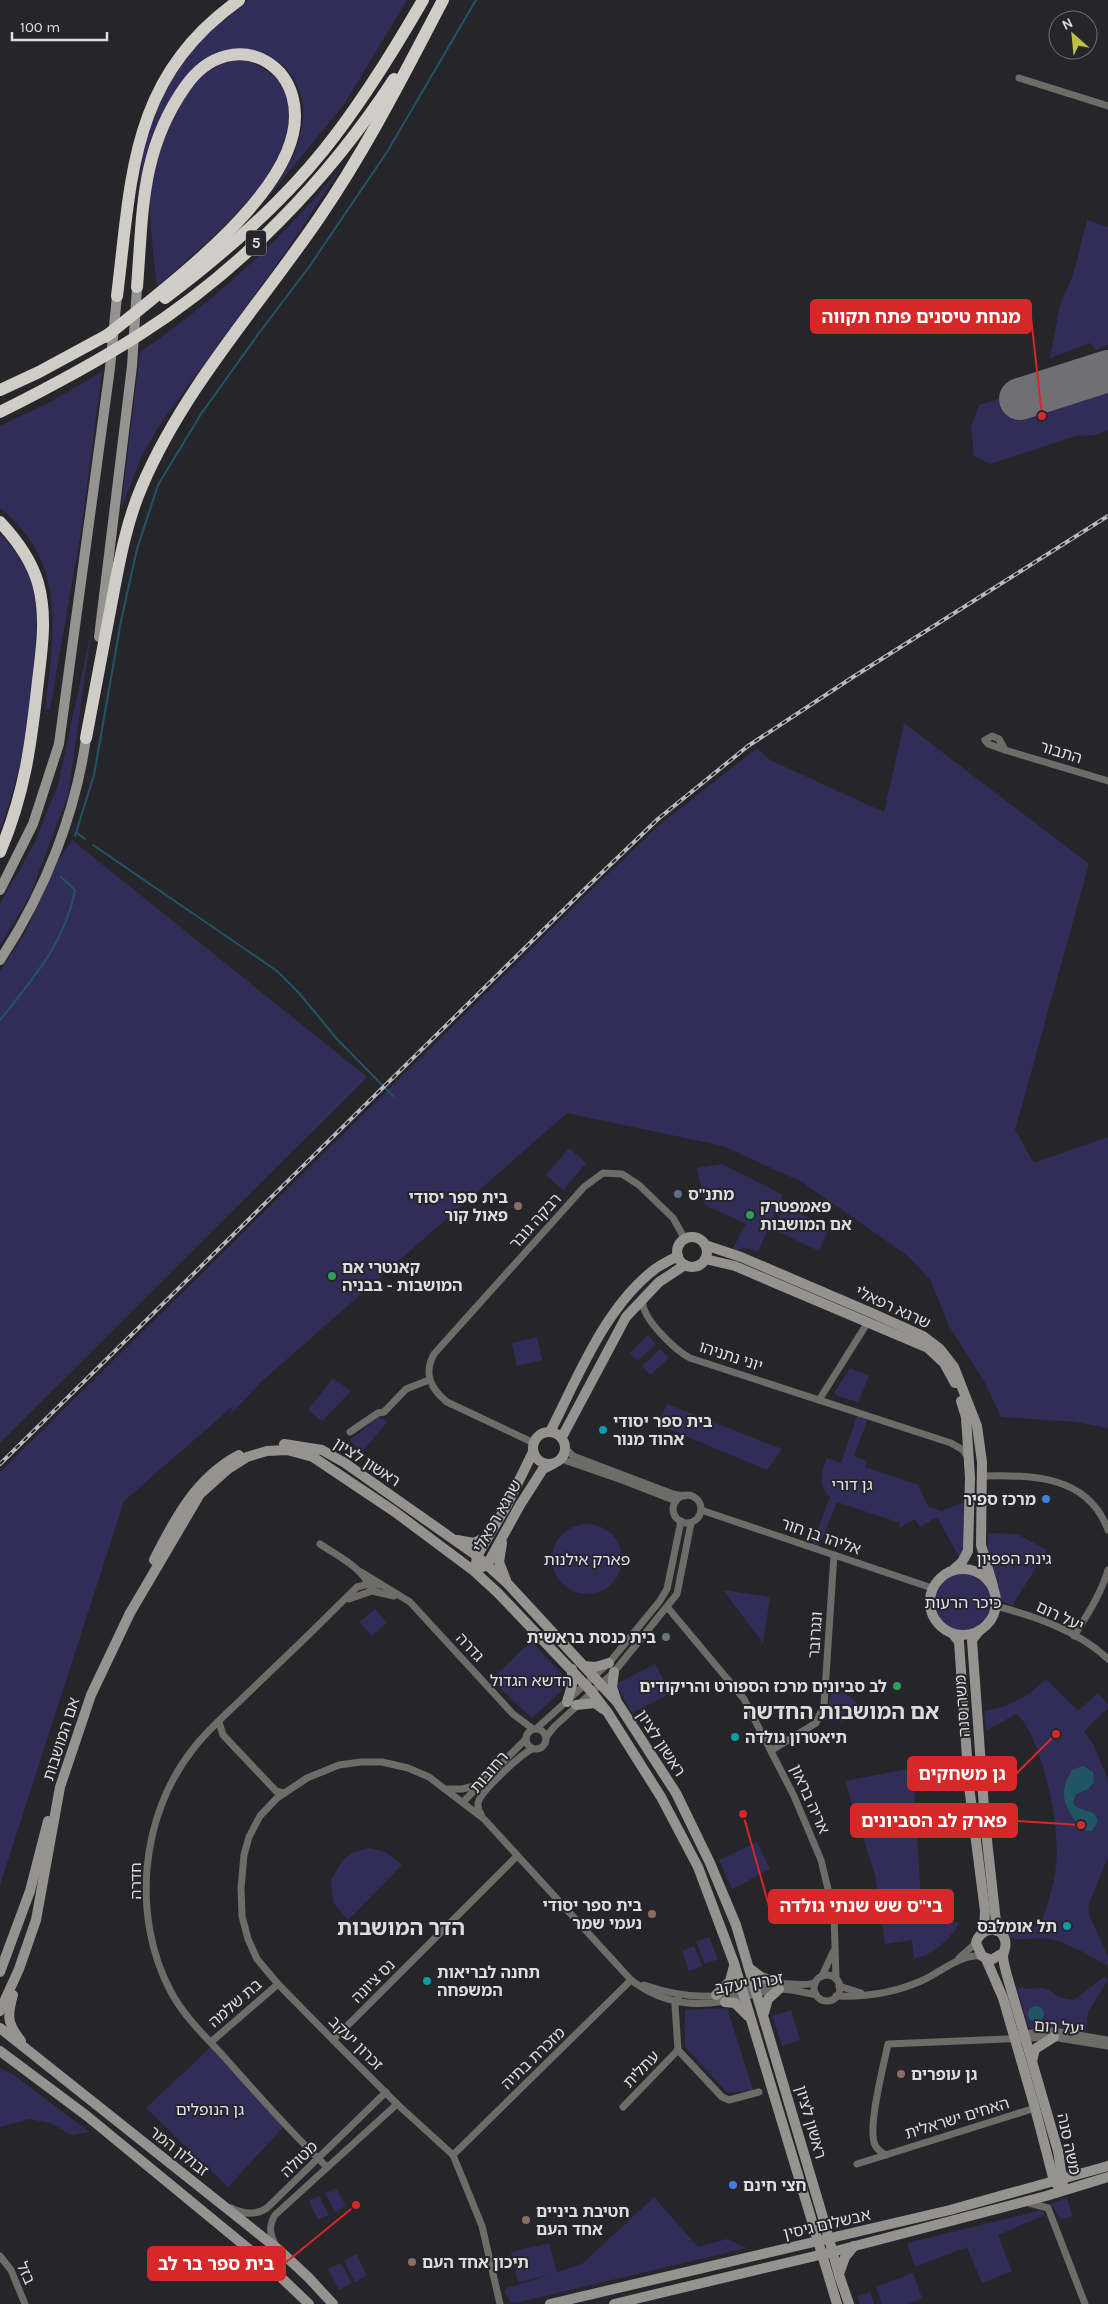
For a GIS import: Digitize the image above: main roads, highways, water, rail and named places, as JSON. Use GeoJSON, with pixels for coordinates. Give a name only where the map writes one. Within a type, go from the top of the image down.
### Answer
{"type":"FeatureCollection","features":[{"type":"Feature","properties":{"kind":"highway"},"geometry":{"type":"LineString","coordinates":[[117,296],[134,169],[143,130],[152,103],[176,62],[194,38],[239,0]]}},
{"type":"Feature","properties":{"kind":"highway","name":"5"},"geometry":{"type":"LineString","coordinates":[[0,390],[40,372],[105,337],[147,311],[235,241],[281,197],[324,151],[396,47],[423,0]]}},
{"type":"Feature","properties":{"kind":"highway"},"geometry":{"type":"LineString","coordinates":[[86,738],[124,541],[141,489],[156,455],[198,384],[305,239],[348,175],[371,138],[442,0]]}},
{"type":"Feature","properties":{"kind":"highway","name":"5"},"geometry":{"type":"LineString","coordinates":[[0,412],[54,384],[140,334],[204,287],[264,236],[324,174],[361,126],[409,55],[442,0]]}},
{"type":"Feature","properties":{"kind":"highway"},"geometry":{"type":"LineString","coordinates":[[105,337],[162,291],[217,242],[259,197],[281,164],[293,134],[296,109],[293,93],[286,79],[264,61],[236,54],[214,60],[194,76],[174,104],[158,138],[146,178],[137,287]]}},
{"type":"Feature","properties":{"kind":"highway"},"geometry":{"type":"LineString","coordinates":[[0,522],[18,544],[33,570],[42,602],[43,628],[30,755],[19,800],[0,852]]}},
{"type":"Feature","properties":{"kind":"main road"},"geometry":{"type":"LineString","coordinates":[[0,960],[35,898],[52,859],[74,795],[86,738],[132,366],[137,287]]}},
{"type":"Feature","properties":{"kind":"main road"},"geometry":{"type":"LineString","coordinates":[[0,890],[33,824],[59,744],[110,368],[117,296]]}},
{"type":"Feature","properties":{"kind":"main road"},"geometry":{"type":"LineString","coordinates":[[562,1437],[550,1432],[540,1434],[534,1447],[543,1463],[560,1457],[562,1437],[626,1318],[659,1282],[685,1266],[694,1267],[706,1259],[707,1249],[705,1245],[694,1238],[685,1239],[679,1246],[678,1256],[685,1266]]}},
{"type":"Feature","properties":{"kind":"main road","name":"שרגא רפאלי"},"geometry":{"type":"LineString","coordinates":[[705,1245],[741,1257],[872,1313],[923,1336],[940,1349],[954,1367],[977,1426],[983,1476],[981,1545],[992,1586]]}},
{"type":"Feature","properties":{"kind":"main road"},"geometry":{"type":"LineString","coordinates":[[550,1432],[605,1326],[639,1284],[655,1269],[678,1256]]}},
{"type":"Feature","properties":{"kind":"main road","name":"שרגא רפאלי"},"geometry":{"type":"LineString","coordinates":[[706,1259],[735,1266],[928,1348],[944,1363],[956,1386],[966,1417],[970,1478],[968,1551],[962,1562],[954,1569]]}},
{"type":"Feature","properties":{"kind":"main road","name":"ראשון לציון"},"geometry":{"type":"LineString","coordinates":[[196,1493],[220,1466],[248,1451],[288,1444],[322,1450],[345,1463],[477,1556],[507,1583],[584,1666],[589,1680]]}},
{"type":"Feature","properties":{"kind":"main road","name":"שרגא רפאלי"},"geometry":{"type":"LineString","coordinates":[[474,1571],[477,1556],[508,1505],[534,1447]]}},
{"type":"Feature","properties":{"kind":"main road","name":"ראשון לציון"},"geometry":{"type":"LineString","coordinates":[[196,1493],[228,1469],[248,1457],[266,1451],[287,1450],[313,1457],[395,1512],[474,1571],[572,1669],[617,1702],[676,1793],[728,1907],[764,2016],[824,2221],[829,2239],[827,2253]]}},
{"type":"Feature","properties":{"kind":"main road","name":"שרגא רפאלי"},"geometry":{"type":"LineString","coordinates":[[474,1571],[487,1565],[543,1469],[560,1457]]}},
{"type":"Feature","properties":{"kind":"main road","name":"אם המושבות"},"geometry":{"type":"LineString","coordinates":[[0,2011],[19,1970],[36,1920],[60,1787],[91,1695],[130,1613],[196,1493]]}},
{"type":"Feature","properties":{"kind":"main road","name":"אם המושבות"},"geometry":{"type":"LineString","coordinates":[[0,1972],[30,1891],[54,1794],[88,1698],[162,1544],[196,1493]]}},
{"type":"Feature","properties":{"kind":"main road"},"geometry":{"type":"LineString","coordinates":[[506,1530],[500,1552],[500,1562],[507,1583]]}},
{"type":"Feature","properties":{"kind":"main road"},"geometry":{"type":"LineString","coordinates":[[449,1537],[474,1543],[489,1536]]}},
{"type":"Feature","properties":{"kind":"main road"},"geometry":{"type":"LineString","coordinates":[[954,1569],[970,1569],[979,1572],[992,1586],[996,1606],[992,1619],[980,1630],[967,1635],[953,1634],[942,1629],[930,1610],[929,1599],[932,1588],[938,1579],[954,1569]]}},
{"type":"Feature","properties":{"kind":"main road","name":"משה סנה"},"geometry":{"type":"LineString","coordinates":[[980,1630],[972,1640],[985,1822],[997,1931]]}},
{"type":"Feature","properties":{"kind":"main road","name":"משה סנה"},"geometry":{"type":"LineString","coordinates":[[953,1634],[958,1642],[970,1786],[985,1911],[984,1931]]}},
{"type":"Feature","properties":{"kind":"main road"},"geometry":{"type":"LineString","coordinates":[[584,1666],[595,1667],[609,1663]]}},
{"type":"Feature","properties":{"kind":"main road"},"geometry":{"type":"LineString","coordinates":[[572,1669],[572,1703],[595,1704],[608,1713]]}},
{"type":"Feature","properties":{"kind":"main road"},"geometry":{"type":"LineString","coordinates":[[614,1672],[612,1687],[617,1702]]}},
{"type":"Feature","properties":{"kind":"main road","name":"ראשון לציון"},"geometry":{"type":"LineString","coordinates":[[596,1688],[608,1713],[662,1797],[698,1867],[734,1963],[818,2242],[827,2253]]}},
{"type":"Feature","properties":{"kind":"main road"},"geometry":{"type":"LineString","coordinates":[[984,1931],[997,1931],[1005,1939],[1006,1949],[995,1959],[984,1958],[976,1943],[977,1938],[984,1931]]}},
{"type":"Feature","properties":{"kind":"main road","name":"משה סנה"},"geometry":{"type":"LineString","coordinates":[[1003,1953],[1036,2108],[1050,2163],[1059,2180],[1062,2191]]}},
{"type":"Feature","properties":{"kind":"main road","name":"משה סנה"},"geometry":{"type":"LineString","coordinates":[[984,1958],[998,1982],[1033,2067],[1058,2151],[1059,2180]]}},
{"type":"Feature","properties":{"kind":"main road"},"geometry":{"type":"LineString","coordinates":[[734,1963],[733,1977],[721,1999],[740,2006],[751,2019]]}},
{"type":"Feature","properties":{"kind":"main road"},"geometry":{"type":"LineString","coordinates":[[749,1968],[778,1986],[768,1998],[764,2016]]}},
{"type":"Feature","properties":{"kind":"main road"},"geometry":{"type":"LineString","coordinates":[[19,1970],[8,2013],[9,2022],[33,2055]]}},
{"type":"Feature","properties":{"kind":"main road","name":"זבולון המר"},"geometry":{"type":"LineString","coordinates":[[0,2028],[279,2250],[333,2304]]}},
{"type":"Feature","properties":{"kind":"main road"},"geometry":{"type":"LineString","coordinates":[[1033,2067],[1035,2049],[1054,2037]]}},
{"type":"Feature","properties":{"kind":"main road","name":"זבולון המר"},"geometry":{"type":"LineString","coordinates":[[0,2051],[87,2116],[267,2264],[309,2304]]}},
{"type":"Feature","properties":{"kind":"main road"},"geometry":{"type":"LineString","coordinates":[[0,2062],[27,2071]]}},
{"type":"Feature","properties":{"kind":"main road"},"geometry":{"type":"LineString","coordinates":[[1058,2151],[1067,2165],[1086,2172]]}},
{"type":"Feature","properties":{"kind":"main road"},"geometry":{"type":"LineString","coordinates":[[1032,2187],[1040,2179],[1050,2163]]}},
{"type":"Feature","properties":{"kind":"main road","name":"אבשלום גיסין"},"geometry":{"type":"LineString","coordinates":[[550,2304],[950,2210],[1108,2166]]}},
{"type":"Feature","properties":{"kind":"main road","name":"אבשלום גיסין"},"geometry":{"type":"LineString","coordinates":[[614,2304],[647,2300],[1021,2202],[1108,2177]]}},
{"type":"Feature","properties":{"kind":"main road"},"geometry":{"type":"LineString","coordinates":[[794,2247],[806,2236],[812,2220]]}},
{"type":"Feature","properties":{"kind":"main road"},"geometry":{"type":"LineString","coordinates":[[824,2221],[835,2231],[847,2235]]}},
{"type":"Feature","properties":{"kind":"main road"},"geometry":{"type":"LineString","coordinates":[[839,2275],[844,2257],[855,2246]]}},
{"type":"Feature","properties":{"kind":"main road"},"geometry":{"type":"LineString","coordinates":[[827,2253],[839,2275],[849,2304]]}},
{"type":"Feature","properties":{"kind":"main road"},"geometry":{"type":"LineString","coordinates":[[827,2253],[829,2282]]}},
{"type":"Feature","properties":{"kind":"main road"},"geometry":{"type":"LineString","coordinates":[[804,2259],[823,2270],[837,2304]]}},
{"type":"Feature","properties":{"kind":"water"},"geometry":{"type":"Polygon","coordinates":[[[1083,1766],[1093,1772],[1094,1782],[1088,1789],[1076,1794],[1073,1803],[1076,1807],[1095,1814],[1098,1821],[1092,1831],[1082,1830],[1071,1815],[1064,1795],[1067,1779],[1072,1770],[1083,1766]]]}},
{"type":"Feature","properties":{"kind":"water"},"geometry":{"type":"Polygon","coordinates":[[[1033,2006],[1039,2006],[1044,2011],[1042,2020],[1033,2022],[1028,2017],[1028,2011],[1033,2006]]]}},
{"type":"Feature","properties":{"kind":"waterway"},"geometry":{"type":"LineString","coordinates":[[75,836],[94,775],[121,621],[137,549],[158,485],[201,414],[309,267],[387,152],[476,0]]}},
{"type":"Feature","properties":{"kind":"waterway"},"geometry":{"type":"LineString","coordinates":[[77,833],[85,839]]}},
{"type":"Feature","properties":{"kind":"waterway"},"geometry":{"type":"LineString","coordinates":[[93,845],[277,971],[299,993],[337,1039],[393,1096]]}},
{"type":"Feature","properties":{"kind":"waterway"},"geometry":{"type":"LineString","coordinates":[[0,1020],[46,959],[64,926],[71,909],[75,890],[61,877]]}},
{"type":"Feature","properties":{"kind":"railway"},"geometry":{"type":"LineString","coordinates":[[0,1464],[658,819],[748,746],[853,677],[1108,516]]}},
{"type":"Feature","properties":{"kind":"place","name":"מנחת טיסנים פתח תקווה"},"geometry":{"type":"Point","coordinates":[1042,416]}},
{"type":"Feature","properties":{"kind":"place","name":"מתנ\"ס"},"geometry":{"type":"Point","coordinates":[678,1194]}},
{"type":"Feature","properties":{"kind":"place","name":"בית ספר יסודי פאול קור"},"geometry":{"type":"Point","coordinates":[518,1206]}},
{"type":"Feature","properties":{"kind":"place","name":"פאמפטרק אם המושבות"},"geometry":{"type":"Point","coordinates":[750,1215]}},
{"type":"Feature","properties":{"kind":"place","name":"קאנטרי אם המושבות - בבניה"},"geometry":{"type":"Point","coordinates":[332,1276]}},
{"type":"Feature","properties":{"kind":"place","name":"בית ספר יסודי אהוד מנור"},"geometry":{"type":"Point","coordinates":[603,1430]}},
{"type":"Feature","properties":{"kind":"place","name":"מרכז ספיר"},"geometry":{"type":"Point","coordinates":[1046,1499]}},
{"type":"Feature","properties":{"kind":"place","name":"בית כנסת בראשית"},"geometry":{"type":"Point","coordinates":[666,1637]}},
{"type":"Feature","properties":{"kind":"place","name":"לב סביונים מרכז הספורט והריקודים"},"geometry":{"type":"Point","coordinates":[897,1686]}},
{"type":"Feature","properties":{"kind":"place","name":"גן משחקים"},"geometry":{"type":"Point","coordinates":[1056,1734]}},
{"type":"Feature","properties":{"kind":"place","name":"תיאטרון גולדה"},"geometry":{"type":"Point","coordinates":[735,1737]}},
{"type":"Feature","properties":{"kind":"place","name":"בי\"ס שש שנתי גולדה"},"geometry":{"type":"Point","coordinates":[743,1814]}},
{"type":"Feature","properties":{"kind":"place","name":"פארק לב הסביונים"},"geometry":{"type":"Point","coordinates":[1081,1825]}},
{"type":"Feature","properties":{"kind":"place","name":"בית ספר יסודי נעמי שמר"},"geometry":{"type":"Point","coordinates":[652,1914]}},
{"type":"Feature","properties":{"kind":"place","name":"תל אומלבס"},"geometry":{"type":"Point","coordinates":[1067,1926]}},
{"type":"Feature","properties":{"kind":"place","name":"תחנה לבריאות המשפחה"},"geometry":{"type":"Point","coordinates":[427,1981]}},
{"type":"Feature","properties":{"kind":"place","name":"גן עופרים"},"geometry":{"type":"Point","coordinates":[901,2074]}},
{"type":"Feature","properties":{"kind":"place","name":"חצי חינם"},"geometry":{"type":"Point","coordinates":[733,2185]}},
{"type":"Feature","properties":{"kind":"place","name":"בית ספר בר לב"},"geometry":{"type":"Point","coordinates":[356,2205]}},
{"type":"Feature","properties":{"kind":"place","name":"חטיבת ביניים אחד העם"},"geometry":{"type":"Point","coordinates":[526,2220]}},
{"type":"Feature","properties":{"kind":"place","name":"תיכון אחד העם"},"geometry":{"type":"Point","coordinates":[412,2262]}},
{"type":"Feature","properties":{"kind":"district","name":"אם המושבות החדשה"},"geometry":{"type":"Point","coordinates":[841,1712]}},
{"type":"Feature","properties":{"kind":"district","name":"הדר המושבות"},"geometry":{"type":"Point","coordinates":[401,1928]}},
{"type":"Feature","properties":{"kind":"park label","name":"גן דורי"},"geometry":{"type":"Point","coordinates":[852,1484]}},
{"type":"Feature","properties":{"kind":"park label","name":"גינת הפפיון"},"geometry":{"type":"Point","coordinates":[1014,1558]}},
{"type":"Feature","properties":{"kind":"park label","name":"פארק אילנות"},"geometry":{"type":"Point","coordinates":[587,1559]}},
{"type":"Feature","properties":{"kind":"park label","name":"כיכר הרעות"},"geometry":{"type":"Point","coordinates":[963,1602]}},
{"type":"Feature","properties":{"kind":"park label","name":"הדשא הגדול"},"geometry":{"type":"Point","coordinates":[531,1680]}},
{"type":"Feature","properties":{"kind":"park label","name":"גן הנופלים"},"geometry":{"type":"Point","coordinates":[210,2109]}}]}
